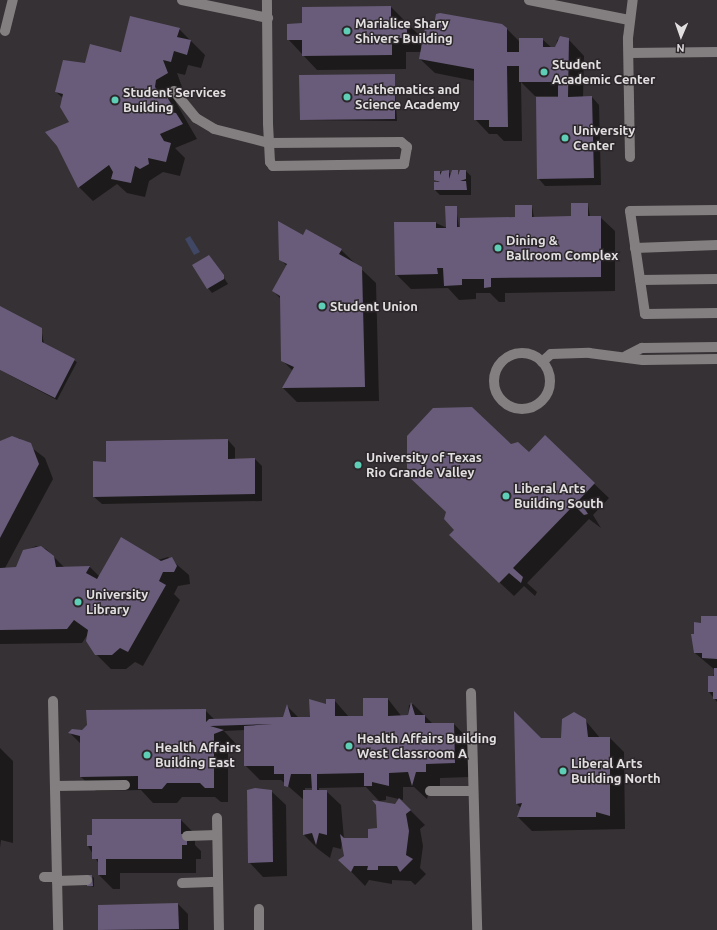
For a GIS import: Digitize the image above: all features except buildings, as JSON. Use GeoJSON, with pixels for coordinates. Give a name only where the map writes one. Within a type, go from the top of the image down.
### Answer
{"type":"FeatureCollection","features":[{"type":"Feature","properties":{"kind":"lane"},"geometry":{"type":"LineString","coordinates":[[5,31],[13,0]]}},
{"type":"Feature","properties":{"kind":"lane"},"geometry":{"type":"LineString","coordinates":[[182,0],[268,18]]}},
{"type":"Feature","properties":{"kind":"lane"},"geometry":{"type":"LineString","coordinates":[[174,91],[205,125],[269,143],[401,142],[407,148],[406,160],[402,166],[273,166],[269,143],[267,0]]}},
{"type":"Feature","properties":{"kind":"lane"},"geometry":{"type":"LineString","coordinates":[[529,0],[629,20]]}},
{"type":"Feature","properties":{"kind":"lane"},"geometry":{"type":"LineString","coordinates":[[630,157],[629,20],[633,0]]}},
{"type":"Feature","properties":{"kind":"lane"},"geometry":{"type":"LineString","coordinates":[[629,53],[717,52]]}},
{"type":"Feature","properties":{"kind":"lane"},"geometry":{"type":"LineString","coordinates":[[717,210],[630,211],[645,314],[717,313]]}},
{"type":"Feature","properties":{"kind":"lane"},"geometry":{"type":"LineString","coordinates":[[635,248],[717,245]]}},
{"type":"Feature","properties":{"kind":"lane"},"geometry":{"type":"LineString","coordinates":[[640,280],[717,279]]}},
{"type":"Feature","properties":{"kind":"lane"},"geometry":{"type":"LineString","coordinates":[[626,356],[642,348],[717,347]]}},
{"type":"Feature","properties":{"kind":"lane"},"geometry":{"type":"LineString","coordinates":[[525,353],[542,362],[550,379],[546,396],[539,403],[521,409],[500,399],[494,376],[503,360],[525,353]]}},
{"type":"Feature","properties":{"kind":"lane"},"geometry":{"type":"LineString","coordinates":[[542,362],[551,354],[626,356],[643,360],[717,359]]}},
{"type":"Feature","properties":{"kind":"lane"},"geometry":{"type":"LineString","coordinates":[[471,693],[477,930]]}},
{"type":"Feature","properties":{"kind":"lane"},"geometry":{"type":"LineString","coordinates":[[53,701],[58,930]]}},
{"type":"Feature","properties":{"kind":"lane"},"geometry":{"type":"LineString","coordinates":[[55,786],[125,785]]}},
{"type":"Feature","properties":{"kind":"lane"},"geometry":{"type":"LineString","coordinates":[[430,791],[473,790]]}},
{"type":"Feature","properties":{"kind":"lane"},"geometry":{"type":"LineString","coordinates":[[217,818],[219,930]]}},
{"type":"Feature","properties":{"kind":"lane"},"geometry":{"type":"LineString","coordinates":[[187,836],[217,835]]}},
{"type":"Feature","properties":{"kind":"lane"},"geometry":{"type":"LineString","coordinates":[[44,877],[87,880]]}},
{"type":"Feature","properties":{"kind":"lane"},"geometry":{"type":"LineString","coordinates":[[182,883],[218,882]]}},
{"type":"Feature","properties":{"kind":"lane"},"geometry":{"type":"LineString","coordinates":[[259,909],[259,930]]}},
{"type":"Feature","properties":{"kind":"water"},"geometry":{"type":"Polygon","coordinates":[[[190,236],[200,252],[194,255],[185,239],[190,236]]]}},
{"type":"Feature","properties":{"kind":"place","name":"Marialice Shary Shivers Building"},"geometry":{"type":"Point","coordinates":[347,31]}},
{"type":"Feature","properties":{"kind":"place","name":"Student Academic Center"},"geometry":{"type":"Point","coordinates":[544,72]}},
{"type":"Feature","properties":{"kind":"place","name":"Mathematics and Science Academy"},"geometry":{"type":"Point","coordinates":[347,97]}},
{"type":"Feature","properties":{"kind":"place","name":"Student Services Building"},"geometry":{"type":"Point","coordinates":[115,100]}},
{"type":"Feature","properties":{"kind":"place","name":"University Center"},"geometry":{"type":"Point","coordinates":[565,138]}},
{"type":"Feature","properties":{"kind":"place","name":"Dining & Ballroom Complex"},"geometry":{"type":"Point","coordinates":[498,248]}},
{"type":"Feature","properties":{"kind":"place","name":"Student Union"},"geometry":{"type":"Point","coordinates":[322,306]}},
{"type":"Feature","properties":{"kind":"place","name":"University of Texas Rio Grande Valley"},"geometry":{"type":"Point","coordinates":[358,465]}},
{"type":"Feature","properties":{"kind":"place","name":"Liberal Arts Building South"},"geometry":{"type":"Point","coordinates":[506,496]}},
{"type":"Feature","properties":{"kind":"place","name":"University Library"},"geometry":{"type":"Point","coordinates":[78,602]}},
{"type":"Feature","properties":{"kind":"place","name":"Health Affairs Building West Classroom A"},"geometry":{"type":"Point","coordinates":[349,746]}},
{"type":"Feature","properties":{"kind":"place","name":"Health Affairs Building East"},"geometry":{"type":"Point","coordinates":[147,755]}},
{"type":"Feature","properties":{"kind":"place","name":"Liberal Arts Building North"},"geometry":{"type":"Point","coordinates":[563,771]}}]}
